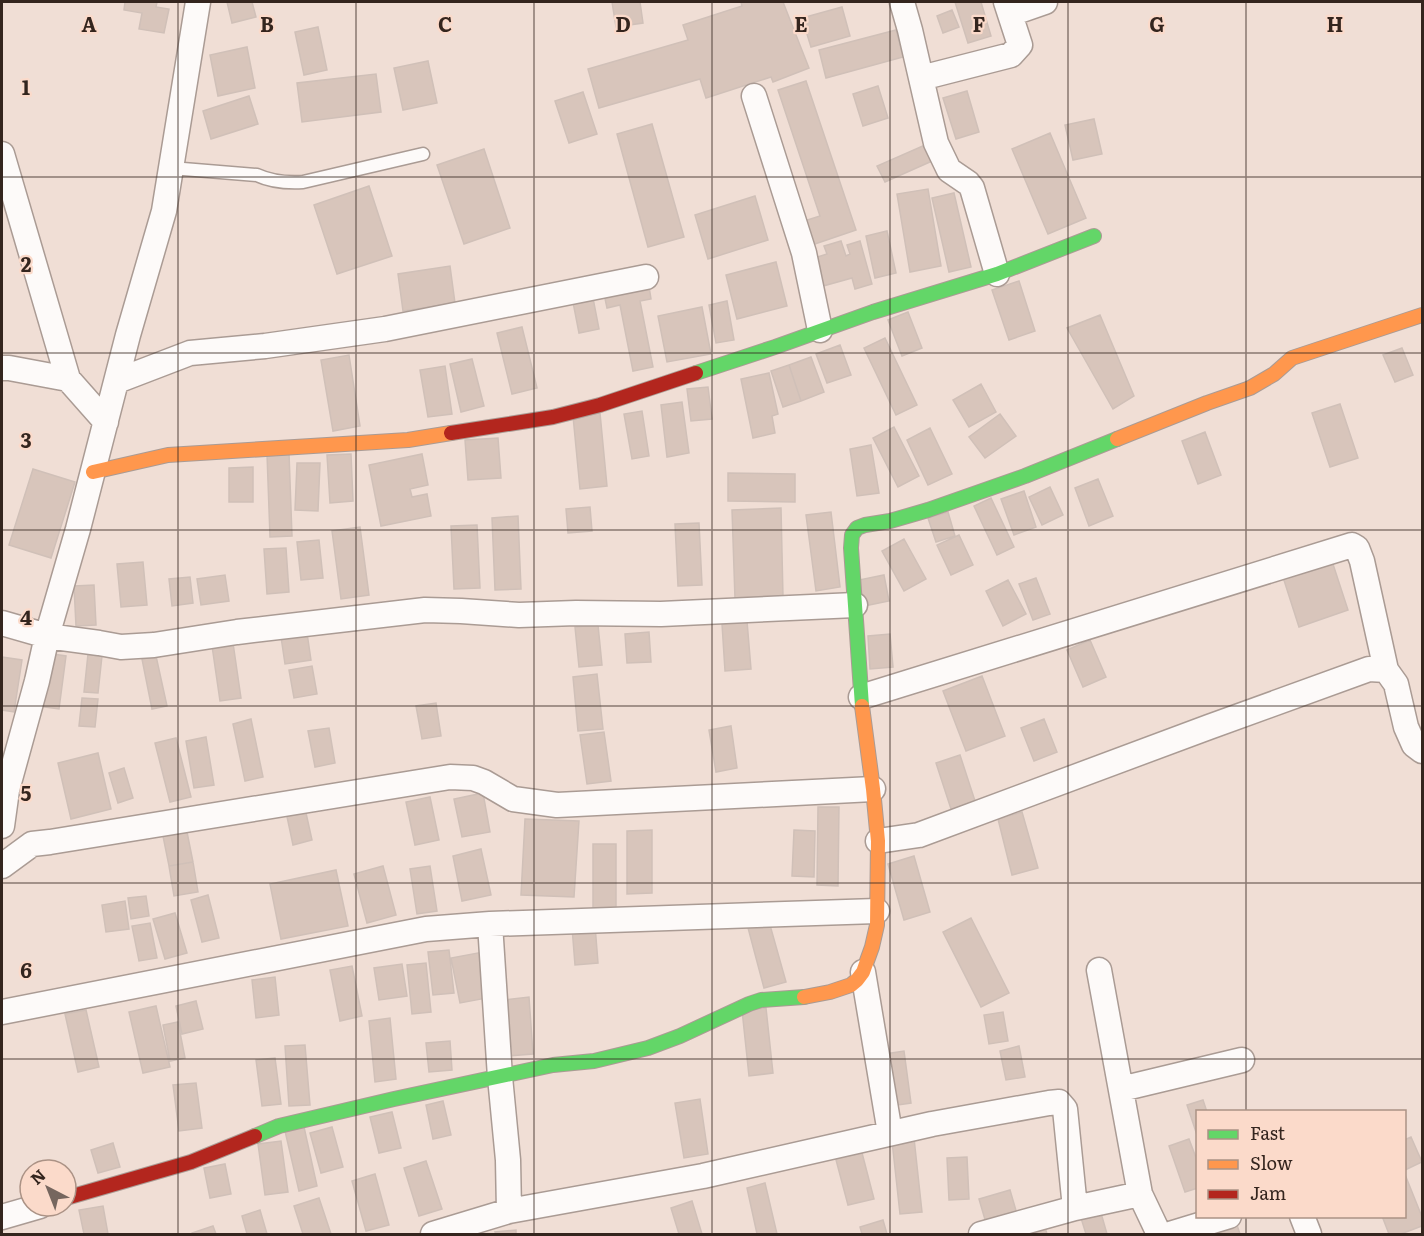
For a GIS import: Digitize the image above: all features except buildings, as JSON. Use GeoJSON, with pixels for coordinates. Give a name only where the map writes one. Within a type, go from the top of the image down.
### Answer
{"type":"FeatureCollection","features":[{"type":"Feature","properties":{"kind":"street"},"geometry":{"type":"LineString","coordinates":[[2,826],[4,786],[37,681],[128,335],[164,211],[198,2]]}},
{"type":"Feature","properties":{"kind":"street"},"geometry":{"type":"LineString","coordinates":[[902,2],[936,143],[949,170],[972,188],[997,274]]}},
{"type":"Feature","properties":{"kind":"street"},"geometry":{"type":"LineString","coordinates":[[921,78],[1011,55],[1020,45],[1008,8],[1045,2]]}},
{"type":"Feature","properties":{"kind":"street"},"geometry":{"type":"LineString","coordinates":[[754,96],[804,253],[820,330]]}},
{"type":"Feature","properties":{"kind":"street"},"geometry":{"type":"LineString","coordinates":[[2,154],[68,379],[106,422]]}},
{"type":"Feature","properties":{"kind":"street"},"geometry":{"type":"LineString","coordinates":[[93,472],[168,455],[408,440],[553,417],[600,405],[873,312],[997,274],[1094,236]]}},
{"type":"Feature","properties":{"kind":"street"},"geometry":{"type":"LineString","coordinates":[[117,381],[190,353],[265,346],[385,329],[646,277]]}},
{"type":"Feature","properties":{"kind":"street"},"geometry":{"type":"LineString","coordinates":[[78,1195],[192,1162],[279,1126],[553,1065],[594,1061],[648,1048],[761,1000],[796,998],[830,992],[850,985],[863,972],[877,925],[878,841],[861,697],[851,548],[852,535],[857,528],[928,510],[1025,476],[1179,414],[1237,394],[1261,383],[1292,358],[1422,315]]}},
{"type":"Feature","properties":{"kind":"street"},"geometry":{"type":"LineString","coordinates":[[2,368],[68,379]]}},
{"type":"Feature","properties":{"kind":"street"},"geometry":{"type":"LineString","coordinates":[[861,697],[1352,544],[1357,548],[1362,561],[1386,670],[1396,684],[1406,727],[1414,745],[1422,751]]}},
{"type":"Feature","properties":{"kind":"street"},"geometry":{"type":"LineString","coordinates":[[2,623],[47,636],[121,647],[154,645],[237,632],[425,610],[519,615],[662,614],[855,605]]}},
{"type":"Feature","properties":{"kind":"street"},"geometry":{"type":"LineString","coordinates":[[878,841],[919,835],[1209,726],[1369,669],[1386,670]]}},
{"type":"Feature","properties":{"kind":"street"},"geometry":{"type":"LineString","coordinates":[[2,866],[32,843],[50,842],[450,777],[473,778],[513,799],[557,805],[873,789]]}},
{"type":"Feature","properties":{"kind":"street"},"geometry":{"type":"LineString","coordinates":[[2,1012],[426,928],[877,911]]}},
{"type":"Feature","properties":{"kind":"street"},"geometry":{"type":"LineString","coordinates":[[490,924],[508,1160],[509,1211]]}},
{"type":"Feature","properties":{"kind":"street"},"geometry":{"type":"LineString","coordinates":[[1099,970],[1140,1194],[1159,1234]]}},
{"type":"Feature","properties":{"kind":"street"},"geometry":{"type":"LineString","coordinates":[[863,972],[890,1133]]}},
{"type":"Feature","properties":{"kind":"street"},"geometry":{"type":"LineString","coordinates":[[1121,1089],[1242,1060]]}},
{"type":"Feature","properties":{"kind":"street"},"geometry":{"type":"LineString","coordinates":[[434,1234],[509,1211],[704,1176],[932,1124],[1059,1102],[1065,1109],[1075,1208]]}},
{"type":"Feature","properties":{"kind":"street"},"geometry":{"type":"LineString","coordinates":[[981,1234],[1075,1208],[1140,1194]]}},
{"type":"Feature","properties":{"kind":"street"},"geometry":{"type":"LineString","coordinates":[[2,1217],[18,1212]]}},
{"type":"Feature","properties":{"kind":"street"},"geometry":{"type":"LineString","coordinates":[[1170,1234],[1222,1218]]}},
{"type":"Feature","properties":{"kind":"street"},"geometry":{"type":"LineString","coordinates":[[1303,1218],[1309,1234]]}},
{"type":"Feature","properties":{"kind":"lane"},"geometry":{"type":"LineString","coordinates":[[171,168],[257,175],[268,181],[285,183],[303,182],[423,154]]}},
{"type":"Feature","properties":{"kind":"traffic: fast"},"geometry":{"type":"LineString","coordinates":[[696,373],[873,312],[997,274],[1094,236]]}},
{"type":"Feature","properties":{"kind":"traffic: fast"},"geometry":{"type":"LineString","coordinates":[[862,706],[851,548],[852,535],[857,528],[928,510],[1025,476],[1117,439]]}},
{"type":"Feature","properties":{"kind":"traffic: fast"},"geometry":{"type":"LineString","coordinates":[[255,1136],[279,1126],[394,1099],[553,1065],[594,1061],[648,1048],[761,1000],[804,997]]}},
{"type":"Feature","properties":{"kind":"traffic: slow"},"geometry":{"type":"LineString","coordinates":[[1117,439],[1250,388],[1274,374],[1292,358],[1422,315]]}},
{"type":"Feature","properties":{"kind":"traffic: slow"},"geometry":{"type":"LineString","coordinates":[[93,472],[168,455],[408,440],[451,433]]}},
{"type":"Feature","properties":{"kind":"traffic: slow"},"geometry":{"type":"LineString","coordinates":[[804,997],[830,992],[851,985],[857,980],[863,972],[877,925],[878,841],[862,706]]}},
{"type":"Feature","properties":{"kind":"traffic: jam"},"geometry":{"type":"LineString","coordinates":[[451,433],[553,417],[600,405],[696,373]]}},
{"type":"Feature","properties":{"kind":"traffic: jam"},"geometry":{"type":"LineString","coordinates":[[78,1195],[191,1162],[255,1136]]}}]}
